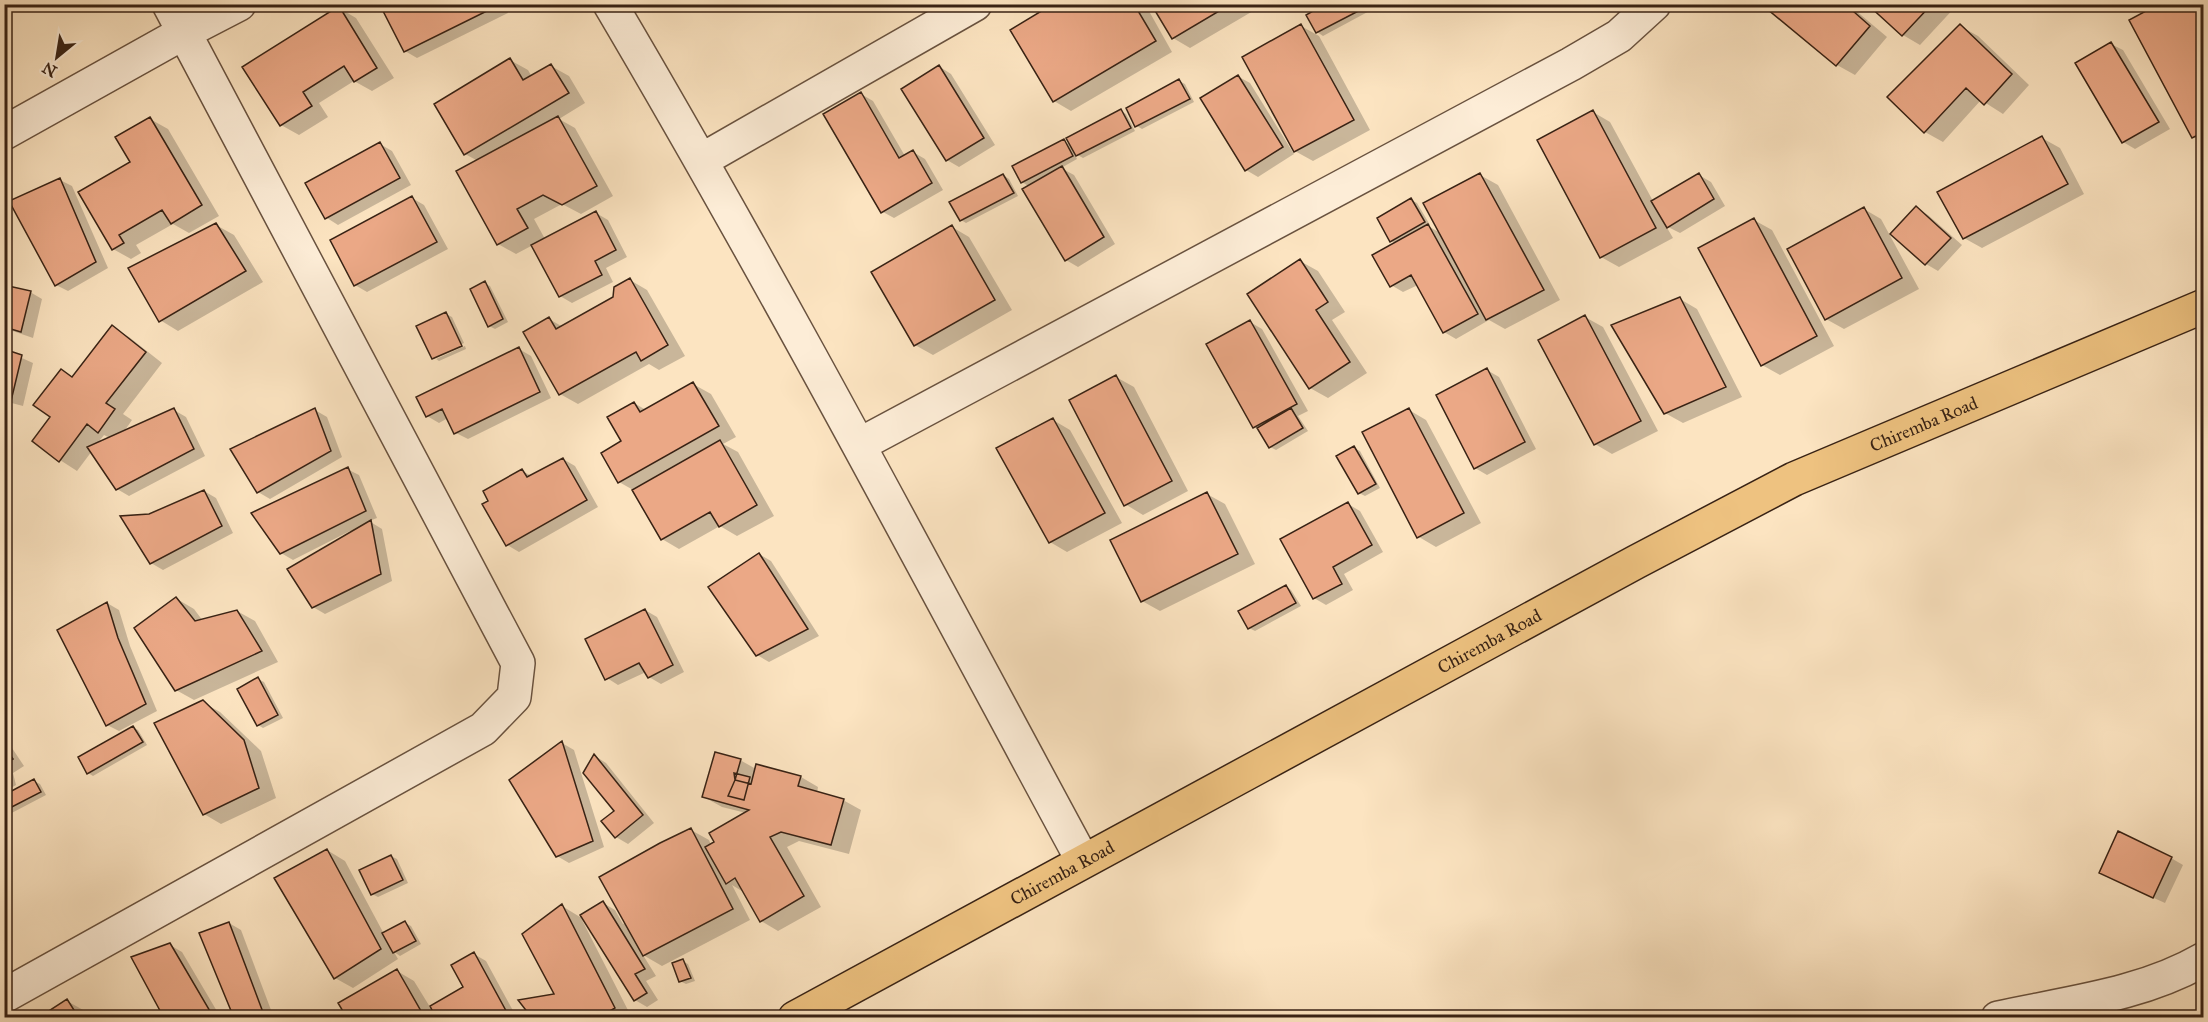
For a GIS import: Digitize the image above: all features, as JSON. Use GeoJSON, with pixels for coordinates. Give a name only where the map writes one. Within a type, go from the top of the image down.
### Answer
{"type":"FeatureCollection","features":[{"type":"Feature","properties":{"kind":"main road","name":"Chiremba Road"},"geometry":{"type":"LineString","coordinates":[[795,1017],[1615,573],[1794,479],[2204,306]]}},
{"type":"Feature","properties":{"kind":"street"},"geometry":{"type":"LineString","coordinates":[[4,133],[176,19],[239,4]]}},
{"type":"Feature","properties":{"kind":"street"},"geometry":{"type":"LineString","coordinates":[[610,4],[702,160],[859,445],[1083,861]]}},
{"type":"Feature","properties":{"kind":"street"},"geometry":{"type":"LineString","coordinates":[[702,160],[975,4]]}},
{"type":"Feature","properties":{"kind":"street"},"geometry":{"type":"LineString","coordinates":[[859,445],[1571,64],[1619,36],[1654,4]]}},
{"type":"Feature","properties":{"kind":"street"},"geometry":{"type":"LineString","coordinates":[[4,996],[483,729],[514,697],[518,663],[176,19]]}},
{"type":"Feature","properties":{"kind":"street"},"geometry":{"type":"LineString","coordinates":[[1998,1017],[2121,992],[2180,973],[2204,959]]}},
{"type":"Feature","properties":{"kind":"building"},"geometry":{"type":"Polygon","coordinates":[[[391,4],[497,4],[497,6],[404,52],[382,9],[391,4]]]}},
{"type":"Feature","properties":{"kind":"building"},"geometry":{"type":"Polygon","coordinates":[[[1053,4],[1134,4],[1156,41],[1053,102],[1010,30],[1053,4]]]}},
{"type":"Feature","properties":{"kind":"building"},"geometry":{"type":"Polygon","coordinates":[[[1151,4],[1231,4],[1172,39],[1151,4]]]}},
{"type":"Feature","properties":{"kind":"building"},"geometry":{"type":"Polygon","coordinates":[[[1325,4],[1370,5],[1316,33],[1306,15],[1325,4]]]}},
{"type":"Feature","properties":{"kind":"building"},"geometry":{"type":"Polygon","coordinates":[[[1761,4],[1845,4],[1870,26],[1836,66],[1761,4]]]}},
{"type":"Feature","properties":{"kind":"building"},"geometry":{"type":"Polygon","coordinates":[[[1867,4],[1932,4],[1902,36],[1867,4]]]}},
{"type":"Feature","properties":{"kind":"building"},"geometry":{"type":"Polygon","coordinates":[[[2159,4],[2193,4],[2204,24],[2204,132],[2192,138],[2129,20],[2159,4]]]}},
{"type":"Feature","properties":{"kind":"building"},"geometry":{"type":"Polygon","coordinates":[[[339,6],[377,68],[354,82],[344,66],[303,92],[312,106],[280,126],[242,67],[339,6]]]}},
{"type":"Feature","properties":{"kind":"building"},"geometry":{"type":"Polygon","coordinates":[[[1301,24],[1354,120],[1294,152],[1242,57],[1301,24]]]}},
{"type":"Feature","properties":{"kind":"building"},"geometry":{"type":"Polygon","coordinates":[[[1960,24],[2012,74],[1984,105],[1966,88],[1924,133],[1887,97],[1960,24]]]}},
{"type":"Feature","properties":{"kind":"building"},"geometry":{"type":"Polygon","coordinates":[[[2111,42],[2159,122],[2122,143],[2075,63],[2111,42]]]}},
{"type":"Feature","properties":{"kind":"building"},"geometry":{"type":"Polygon","coordinates":[[[510,58],[523,80],[551,64],[569,93],[464,155],[434,104],[510,58]]]}},
{"type":"Feature","properties":{"kind":"building"},"geometry":{"type":"Polygon","coordinates":[[[939,65],[984,138],[946,161],[901,89],[939,65]]]}},
{"type":"Feature","properties":{"kind":"building"},"geometry":{"type":"Polygon","coordinates":[[[1238,75],[1283,147],[1245,171],[1200,98],[1238,75]]]}},
{"type":"Feature","properties":{"kind":"building"},"geometry":{"type":"Polygon","coordinates":[[[1179,79],[1190,99],[1135,127],[1126,108],[1179,79]]]}},
{"type":"Feature","properties":{"kind":"building"},"geometry":{"type":"Polygon","coordinates":[[[861,92],[899,158],[913,150],[932,183],[881,213],[823,114],[861,92]]]}},
{"type":"Feature","properties":{"kind":"building"},"geometry":{"type":"Polygon","coordinates":[[[1121,109],[1131,128],[1076,156],[1066,138],[1121,109]]]}},
{"type":"Feature","properties":{"kind":"building"},"geometry":{"type":"Polygon","coordinates":[[[1593,110],[1656,228],[1600,258],[1537,140],[1593,110]]]}},
{"type":"Feature","properties":{"kind":"building"},"geometry":{"type":"Polygon","coordinates":[[[558,116],[597,186],[562,205],[543,195],[517,209],[528,228],[497,245],[456,171],[558,116]]]}},
{"type":"Feature","properties":{"kind":"building"},"geometry":{"type":"Polygon","coordinates":[[[150,117],[202,205],[171,224],[162,210],[119,235],[124,243],[112,250],[78,192],[130,162],[115,137],[150,117]]]}},
{"type":"Feature","properties":{"kind":"building"},"geometry":{"type":"Polygon","coordinates":[[[2042,136],[2068,184],[1963,239],[1937,192],[2042,136]]]}},
{"type":"Feature","properties":{"kind":"building"},"geometry":{"type":"Polygon","coordinates":[[[1064,139],[1073,156],[1021,183],[1012,166],[1064,139]]]}},
{"type":"Feature","properties":{"kind":"building"},"geometry":{"type":"Polygon","coordinates":[[[380,142],[400,178],[325,219],[305,183],[380,142]]]}},
{"type":"Feature","properties":{"kind":"building"},"geometry":{"type":"Polygon","coordinates":[[[1062,166],[1104,237],[1065,261],[1022,189],[1062,166]]]}},
{"type":"Feature","properties":{"kind":"building"},"geometry":{"type":"Polygon","coordinates":[[[1480,173],[1544,290],[1486,320],[1423,203],[1480,173]]]}},
{"type":"Feature","properties":{"kind":"building"},"geometry":{"type":"Polygon","coordinates":[[[1699,173],[1714,199],[1667,228],[1651,201],[1699,173]]]}},
{"type":"Feature","properties":{"kind":"building"},"geometry":{"type":"Polygon","coordinates":[[[1003,174],[1014,193],[960,221],[949,202],[1003,174]]]}},
{"type":"Feature","properties":{"kind":"building"},"geometry":{"type":"Polygon","coordinates":[[[60,178],[96,262],[55,286],[9,201],[60,178]]]}},
{"type":"Feature","properties":{"kind":"building"},"geometry":{"type":"Polygon","coordinates":[[[412,196],[437,242],[354,286],[330,240],[412,196]]]}},
{"type":"Feature","properties":{"kind":"building"},"geometry":{"type":"Polygon","coordinates":[[[1411,198],[1425,222],[1390,242],[1377,218],[1411,198]]]}},
{"type":"Feature","properties":{"kind":"building"},"geometry":{"type":"Polygon","coordinates":[[[1916,206],[1951,238],[1925,265],[1890,234],[1916,206]]]}},
{"type":"Feature","properties":{"kind":"building"},"geometry":{"type":"Polygon","coordinates":[[[1864,207],[1902,278],[1825,320],[1787,249],[1864,207]]]}},
{"type":"Feature","properties":{"kind":"building"},"geometry":{"type":"Polygon","coordinates":[[[596,211],[616,250],[595,261],[602,275],[559,297],[531,245],[596,211]]]}},
{"type":"Feature","properties":{"kind":"building"},"geometry":{"type":"Polygon","coordinates":[[[1754,218],[1817,336],[1761,366],[1698,248],[1754,218]]]}},
{"type":"Feature","properties":{"kind":"building"},"geometry":{"type":"Polygon","coordinates":[[[216,223],[246,271],[159,322],[128,268],[216,223]]]}},
{"type":"Feature","properties":{"kind":"building"},"geometry":{"type":"Polygon","coordinates":[[[1428,224],[1478,314],[1443,333],[1411,275],[1390,287],[1372,255],[1428,224]]]}},
{"type":"Feature","properties":{"kind":"building"},"geometry":{"type":"Polygon","coordinates":[[[952,225],[995,300],[914,346],[871,272],[952,225]]]}},
{"type":"Feature","properties":{"kind":"building"},"geometry":{"type":"Polygon","coordinates":[[[1300,259],[1328,302],[1316,310],[1350,362],[1309,389],[1247,294],[1300,259]]]}},
{"type":"Feature","properties":{"kind":"building"},"geometry":{"type":"Polygon","coordinates":[[[630,278],[668,345],[641,361],[636,352],[559,395],[523,332],[549,317],[556,329],[613,297],[614,287],[630,278]]]}},
{"type":"Feature","properties":{"kind":"building"},"geometry":{"type":"Polygon","coordinates":[[[485,281],[503,319],[488,327],[470,289],[485,281]]]}},
{"type":"Feature","properties":{"kind":"building"},"geometry":{"type":"Polygon","coordinates":[[[4,285],[31,291],[21,332],[4,327],[4,285]]]}},
{"type":"Feature","properties":{"kind":"building"},"geometry":{"type":"Polygon","coordinates":[[[1680,297],[1726,387],[1664,414],[1611,325],[1680,297]]]}},
{"type":"Feature","properties":{"kind":"building"},"geometry":{"type":"Polygon","coordinates":[[[446,312],[462,346],[432,359],[416,326],[446,312]]]}},
{"type":"Feature","properties":{"kind":"building"},"geometry":{"type":"Polygon","coordinates":[[[1585,315],[1641,421],[1594,445],[1538,340],[1585,315]]]}},
{"type":"Feature","properties":{"kind":"building"},"geometry":{"type":"Polygon","coordinates":[[[1250,320],[1297,404],[1253,428],[1206,344],[1250,320]]]}},
{"type":"Feature","properties":{"kind":"building"},"geometry":{"type":"Polygon","coordinates":[[[112,325],[146,352],[106,403],[115,409],[98,433],[87,424],[59,462],[32,441],[50,417],[33,405],[61,369],[72,377],[112,325]]]}},
{"type":"Feature","properties":{"kind":"building"},"geometry":{"type":"Polygon","coordinates":[[[519,347],[540,392],[454,434],[442,409],[426,417],[416,397],[519,347]]]}},
{"type":"Feature","properties":{"kind":"building"},"geometry":{"type":"Polygon","coordinates":[[[4,349],[22,355],[11,401],[4,399],[4,349]]]}},
{"type":"Feature","properties":{"kind":"building"},"geometry":{"type":"Polygon","coordinates":[[[1487,368],[1525,442],[1474,469],[1436,395],[1487,368]]]}},
{"type":"Feature","properties":{"kind":"building"},"geometry":{"type":"Polygon","coordinates":[[[1116,375],[1172,481],[1124,506],[1069,400],[1116,375]]]}},
{"type":"Feature","properties":{"kind":"building"},"geometry":{"type":"Polygon","coordinates":[[[693,382],[719,426],[618,483],[601,453],[621,441],[607,417],[634,402],[640,412],[693,382]]]}},
{"type":"Feature","properties":{"kind":"building"},"geometry":{"type":"Polygon","coordinates":[[[174,408],[194,449],[116,490],[87,447],[174,408]]]}},
{"type":"Feature","properties":{"kind":"building"},"geometry":{"type":"Polygon","coordinates":[[[315,408],[331,451],[257,493],[230,449],[315,408]]]}},
{"type":"Feature","properties":{"kind":"building"},"geometry":{"type":"Polygon","coordinates":[[[1291,408],[1303,428],[1269,448],[1257,428],[1291,408]]]}},
{"type":"Feature","properties":{"kind":"building"},"geometry":{"type":"Polygon","coordinates":[[[1409,408],[1464,513],[1417,538],[1362,432],[1409,408]]]}},
{"type":"Feature","properties":{"kind":"building"},"geometry":{"type":"Polygon","coordinates":[[[1053,418],[1105,513],[1049,543],[996,448],[1053,418]]]}},
{"type":"Feature","properties":{"kind":"building"},"geometry":{"type":"Polygon","coordinates":[[[720,440],[757,505],[719,527],[710,512],[661,540],[632,490],[720,440]]]}},
{"type":"Feature","properties":{"kind":"building"},"geometry":{"type":"Polygon","coordinates":[[[1354,446],[1376,484],[1358,494],[1336,456],[1354,446]]]}},
{"type":"Feature","properties":{"kind":"building"},"geometry":{"type":"Polygon","coordinates":[[[563,458],[587,500],[506,546],[482,504],[488,501],[483,491],[522,469],[527,477],[563,458]]]}},
{"type":"Feature","properties":{"kind":"building"},"geometry":{"type":"Polygon","coordinates":[[[348,467],[366,511],[280,554],[251,513],[348,467]]]}},
{"type":"Feature","properties":{"kind":"building"},"geometry":{"type":"Polygon","coordinates":[[[204,490],[222,526],[150,564],[120,516],[149,514],[204,490]]]}},
{"type":"Feature","properties":{"kind":"building"},"geometry":{"type":"Polygon","coordinates":[[[1207,492],[1238,554],[1141,602],[1110,540],[1207,492]]]}},
{"type":"Feature","properties":{"kind":"building"},"geometry":{"type":"Polygon","coordinates":[[[1348,502],[1372,545],[1333,567],[1342,584],[1313,599],[1280,539],[1348,502]]]}},
{"type":"Feature","properties":{"kind":"building"},"geometry":{"type":"Polygon","coordinates":[[[371,520],[381,574],[312,608],[287,569],[371,520]]]}},
{"type":"Feature","properties":{"kind":"building"},"geometry":{"type":"Polygon","coordinates":[[[759,553],[808,629],[756,656],[708,587],[759,553]]]}},
{"type":"Feature","properties":{"kind":"building"},"geometry":{"type":"Polygon","coordinates":[[[1286,585],[1296,603],[1248,629],[1238,611],[1286,585]]]}},
{"type":"Feature","properties":{"kind":"building"},"geometry":{"type":"Polygon","coordinates":[[[176,597],[195,621],[237,610],[262,651],[175,691],[134,628],[176,597]]]}},
{"type":"Feature","properties":{"kind":"building"},"geometry":{"type":"Polygon","coordinates":[[[107,602],[118,638],[146,704],[106,726],[57,630],[107,602]]]}},
{"type":"Feature","properties":{"kind":"building"},"geometry":{"type":"Polygon","coordinates":[[[645,609],[673,665],[648,678],[639,663],[605,680],[585,639],[645,609]]]}},
{"type":"Feature","properties":{"kind":"building"},"geometry":{"type":"Polygon","coordinates":[[[258,677],[278,715],[257,726],[237,689],[258,677]]]}},
{"type":"Feature","properties":{"kind":"building"},"geometry":{"type":"Polygon","coordinates":[[[203,700],[244,740],[259,788],[203,815],[154,723],[203,700]]]}},
{"type":"Feature","properties":{"kind":"building"},"geometry":{"type":"Polygon","coordinates":[[[133,726],[143,742],[87,774],[78,757],[133,726]]]}},
{"type":"Feature","properties":{"kind":"building"},"geometry":{"type":"Polygon","coordinates":[[[562,741],[593,841],[556,857],[509,780],[562,741]]]}},
{"type":"Feature","properties":{"kind":"building"},"geometry":{"type":"Polygon","coordinates":[[[4,746],[13,759],[4,764],[4,746]]]}},
{"type":"Feature","properties":{"kind":"building"},"geometry":{"type":"Polygon","coordinates":[[[715,752],[741,759],[735,780],[751,784],[756,764],[801,776],[798,786],[844,799],[831,845],[781,832],[770,837],[804,896],[760,922],[735,878],[726,884],[705,847],[714,842],[709,833],[749,810],[702,797],[715,752]]]}},
{"type":"Feature","properties":{"kind":"building"},"geometry":{"type":"Polygon","coordinates":[[[594,754],[643,815],[615,838],[601,821],[614,811],[583,773],[594,754]]]}},
{"type":"Feature","properties":{"kind":"building"},"geometry":{"type":"Polygon","coordinates":[[[734,773],[750,777],[744,800],[728,796],[735,780],[734,773]]]}},
{"type":"Feature","properties":{"kind":"building"},"geometry":{"type":"Polygon","coordinates":[[[34,779],[41,792],[4,811],[4,795],[34,779]]]}},
{"type":"Feature","properties":{"kind":"building"},"geometry":{"type":"Polygon","coordinates":[[[691,828],[733,909],[643,956],[599,877],[691,828]]]}},
{"type":"Feature","properties":{"kind":"building"},"geometry":{"type":"Polygon","coordinates":[[[2118,831],[2172,857],[2153,898],[2099,873],[2118,831]]]}},
{"type":"Feature","properties":{"kind":"building"},"geometry":{"type":"Polygon","coordinates":[[[327,849],[381,949],[334,979],[274,878],[327,849]]]}},
{"type":"Feature","properties":{"kind":"building"},"geometry":{"type":"Polygon","coordinates":[[[391,855],[403,880],[371,895],[359,870],[391,855]]]}},
{"type":"Feature","properties":{"kind":"building"},"geometry":{"type":"Polygon","coordinates":[[[603,901],[645,969],[635,974],[647,993],[634,1001],[580,915],[603,901]]]}},
{"type":"Feature","properties":{"kind":"building"},"geometry":{"type":"Polygon","coordinates":[[[562,904],[615,1008],[598,1018],[532,1018],[518,1000],[554,994],[522,934],[562,904]]]}},
{"type":"Feature","properties":{"kind":"building"},"geometry":{"type":"Polygon","coordinates":[[[405,921],[416,941],[393,953],[382,933],[405,921]]]}},
{"type":"Feature","properties":{"kind":"building"},"geometry":{"type":"Polygon","coordinates":[[[229,922],[264,1015],[260,1018],[234,1018],[199,933],[229,922]]]}},
{"type":"Feature","properties":{"kind":"building"},"geometry":{"type":"Polygon","coordinates":[[[170,943],[214,1018],[164,1018],[131,957],[170,943]]]}},
{"type":"Feature","properties":{"kind":"building"},"geometry":{"type":"Polygon","coordinates":[[[474,952],[510,1018],[436,1018],[430,1006],[463,987],[451,965],[474,952]]]}},
{"type":"Feature","properties":{"kind":"building"},"geometry":{"type":"Polygon","coordinates":[[[683,959],[691,978],[679,982],[672,963],[683,959]]]}},
{"type":"Feature","properties":{"kind":"building"},"geometry":{"type":"Polygon","coordinates":[[[397,969],[425,1018],[347,1018],[338,1003],[397,969]]]}},
{"type":"Feature","properties":{"kind":"building"},"geometry":{"type":"Polygon","coordinates":[[[67,999],[79,1018],[38,1018],[67,999]]]}}]}
